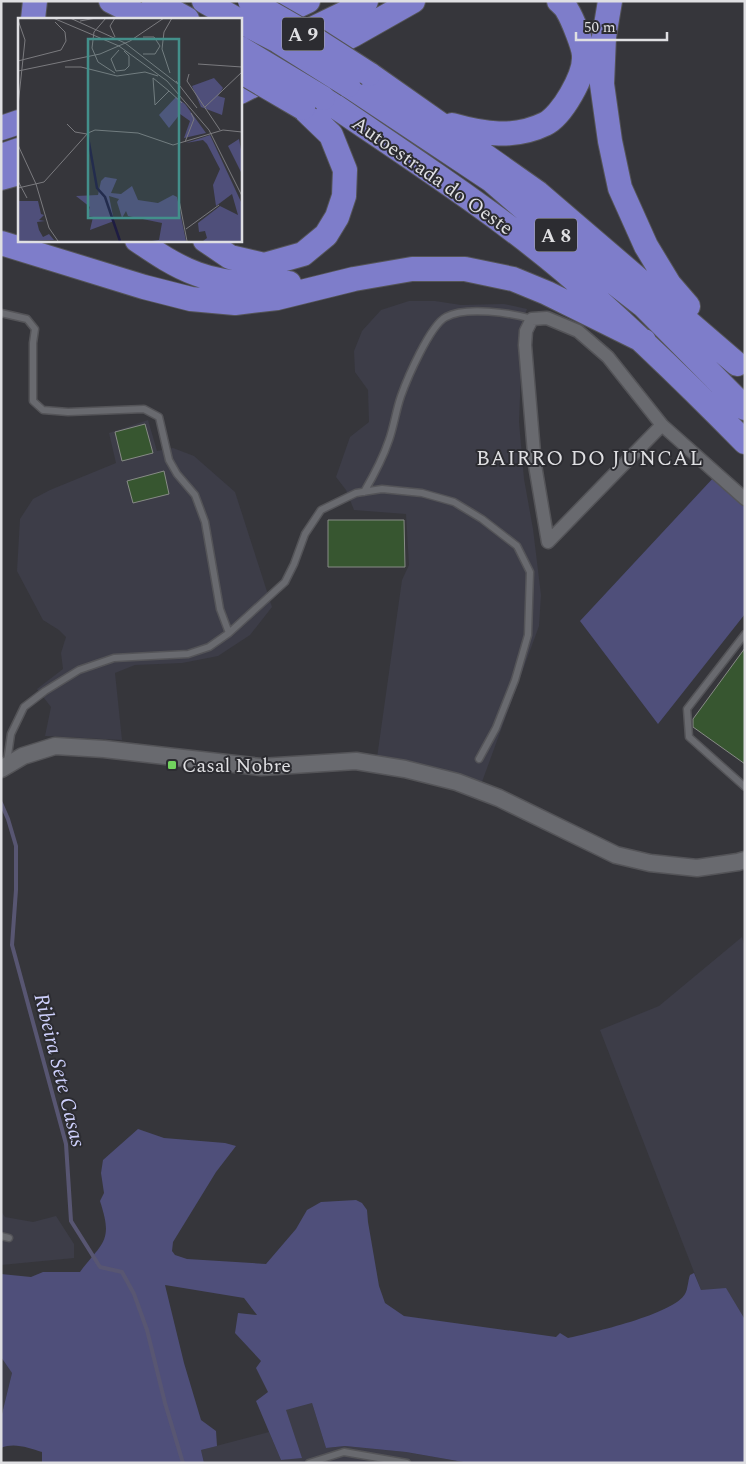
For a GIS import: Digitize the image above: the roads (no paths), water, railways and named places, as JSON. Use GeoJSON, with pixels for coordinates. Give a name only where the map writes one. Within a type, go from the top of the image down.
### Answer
{"type":"FeatureCollection","features":[{"type":"Feature","properties":{"kind":"highway"},"geometry":{"type":"LineString","coordinates":[[33,18],[35,1]]}},
{"type":"Feature","properties":{"kind":"highway"},"geometry":{"type":"LineString","coordinates":[[111,1],[145,18]]}},
{"type":"Feature","properties":{"kind":"highway"},"geometry":{"type":"LineString","coordinates":[[154,1],[181,16]]}},
{"type":"Feature","properties":{"kind":"highway"},"geometry":{"type":"LineString","coordinates":[[204,1],[234,18]]}},
{"type":"Feature","properties":{"kind":"highway"},"geometry":{"type":"LineString","coordinates":[[250,1],[302,30],[369,74],[538,194],[741,368]]}},
{"type":"Feature","properties":{"kind":"highway","name":"A 9"},"geometry":{"type":"LineString","coordinates":[[241,34],[308,1]]}},
{"type":"Feature","properties":{"kind":"highway","name":"A 9"},"geometry":{"type":"LineString","coordinates":[[241,64],[366,1]]}},
{"type":"Feature","properties":{"kind":"highway"},"geometry":{"type":"LineString","coordinates":[[242,86],[353,35],[414,1]]}},
{"type":"Feature","properties":{"kind":"highway"},"geometry":{"type":"LineString","coordinates":[[438,122],[480,133],[506,135],[524,132],[547,124],[562,109],[574,90],[584,56],[567,8],[560,1]]}},
{"type":"Feature","properties":{"kind":"highway"},"geometry":{"type":"LineString","coordinates":[[610,1],[604,37],[602,84],[610,140],[620,188],[646,246],[669,284],[741,368]]}},
{"type":"Feature","properties":{"kind":"highway","name":"Autoestrada do Oeste"},"geometry":{"type":"LineString","coordinates":[[241,22],[348,84],[491,180],[572,249],[644,306],[745,408]]}},
{"type":"Feature","properties":{"kind":"highway","name":"Autoestrada do Oeste"},"geometry":{"type":"LineString","coordinates":[[241,49],[313,103],[474,202],[562,269],[644,341],[745,442]]}},
{"type":"Feature","properties":{"kind":"highway"},"geometry":{"type":"LineString","coordinates":[[206,241],[230,257],[264,265],[303,254],[326,235],[337,217],[344,196],[345,170],[331,136],[313,103],[242,86]]}},
{"type":"Feature","properties":{"kind":"highway"},"geometry":{"type":"LineString","coordinates":[[1,128],[18,122]]}},
{"type":"Feature","properties":{"kind":"highway"},"geometry":{"type":"LineString","coordinates":[[1,156],[18,150]]}},
{"type":"Feature","properties":{"kind":"highway"},"geometry":{"type":"LineString","coordinates":[[1,178],[18,173]]}},
{"type":"Feature","properties":{"kind":"highway"},"geometry":{"type":"LineString","coordinates":[[138,241],[169,261],[198,274],[230,282],[262,284],[354,279]]}},
{"type":"Feature","properties":{"kind":"highway"},"geometry":{"type":"LineString","coordinates":[[1,243],[144,287],[192,299],[235,304],[277,298],[354,279],[412,269],[465,269],[513,279],[547,293],[644,341]]}},
{"type":"Feature","properties":{"kind":"street"},"geometry":{"type":"LineString","coordinates":[[662,425],[548,542],[535,465],[526,345],[526,331],[532,319],[547,318],[578,331],[608,357],[662,425],[745,500]]}},
{"type":"Feature","properties":{"kind":"street"},"geometry":{"type":"LineString","coordinates":[[4,768],[23,756],[55,746],[104,749],[261,767],[356,761],[405,769],[457,782],[499,798],[616,855],[650,863],[697,868],[745,860]]}},
{"type":"Feature","properties":{"kind":"lane"},"geometry":{"type":"LineString","coordinates":[[364,492],[376,472],[386,448],[402,395],[430,334],[445,317],[467,311],[511,313],[532,319]]}},
{"type":"Feature","properties":{"kind":"lane"},"geometry":{"type":"LineString","coordinates":[[1,313],[27,319],[34,329],[33,402],[43,410],[68,412],[144,409],[159,418],[169,460],[176,474],[195,495],[205,522],[220,609],[229,633]]}},
{"type":"Feature","properties":{"kind":"lane"},"geometry":{"type":"LineString","coordinates":[[4,768],[11,734],[24,708],[45,691],[79,670],[114,658],[188,654],[209,647],[229,633],[285,582],[305,534],[321,510],[356,493],[382,489],[422,493],[454,502],[482,519],[517,546],[530,572],[528,635],[509,696],[496,728],[479,759]]}},
{"type":"Feature","properties":{"kind":"lane"},"geometry":{"type":"LineString","coordinates":[[745,634],[688,709],[689,737],[745,787]]}},
{"type":"Feature","properties":{"kind":"lane"},"geometry":{"type":"LineString","coordinates":[[1,1236],[10,1238]]}},
{"type":"Feature","properties":{"kind":"lane"},"geometry":{"type":"LineString","coordinates":[[308,1463],[344,1452],[407,1463]]}},
{"type":"Feature","properties":{"kind":"waterway","name":"Ribeira Sete Casas"},"geometry":{"type":"LineString","coordinates":[[1,803],[16,846],[16,890],[12,945],[66,1144],[71,1221],[100,1267],[122,1272],[134,1294],[147,1330],[165,1403],[183,1463]]}},
{"type":"Feature","properties":{"kind":"place","name":"Casal Nobre"},"geometry":{"type":"Point","coordinates":[172,765]}},
{"type":"Feature","properties":{"kind":"district","name":"BAIRRO DO JUNCAL"},"geometry":{"type":"Point","coordinates":[590,458]}}]}
